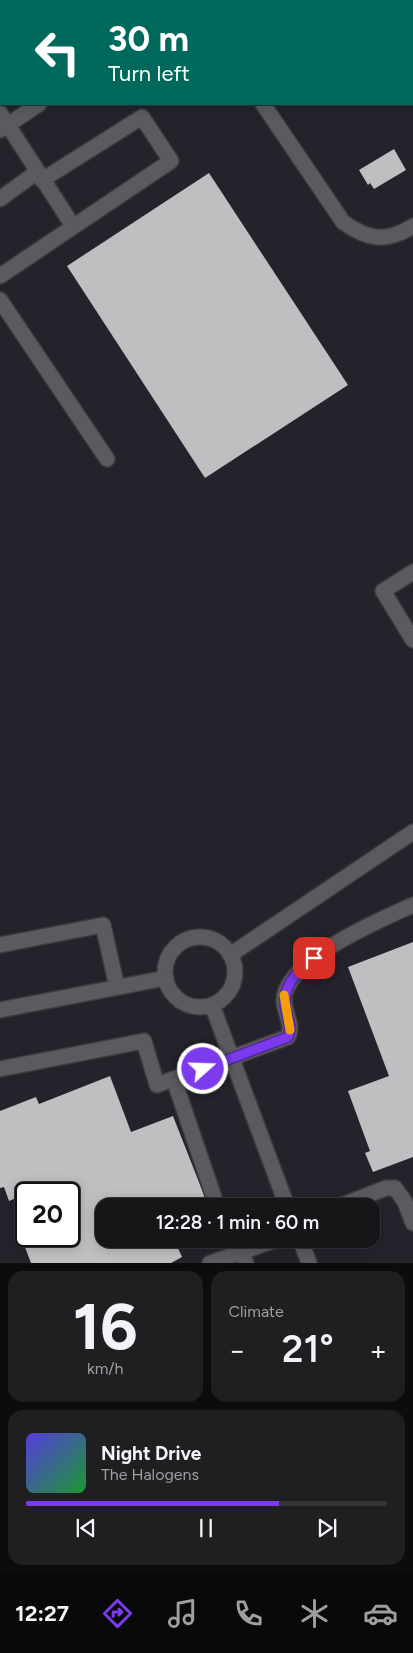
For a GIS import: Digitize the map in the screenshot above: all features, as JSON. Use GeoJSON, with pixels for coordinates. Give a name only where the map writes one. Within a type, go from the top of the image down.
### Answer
{"type":"FeatureCollection","features":[{"type":"Feature","properties":{"kind":"street"},"geometry":{"type":"LineString","coordinates":[[37,105],[2,123],[73,226]]}},
{"type":"Feature","properties":{"kind":"street"},"geometry":{"type":"LineString","coordinates":[[264,105],[343,222],[357,232],[379,238],[390,236],[413,226]]}},
{"type":"Feature","properties":{"kind":"street"},"geometry":{"type":"LineString","coordinates":[[0,199],[142,117],[171,161],[0,276]]}},
{"type":"Feature","properties":{"kind":"street"},"geometry":{"type":"LineString","coordinates":[[0,300],[107,459]]}},
{"type":"Feature","properties":{"kind":"street"},"geometry":{"type":"LineString","coordinates":[[413,572],[383,591],[413,640]]}},
{"type":"Feature","properties":{"kind":"street"},"geometry":{"type":"LineString","coordinates":[[230,955],[413,832]]}},
{"type":"Feature","properties":{"kind":"street"},"geometry":{"type":"LineString","coordinates":[[0,1069],[144,1041],[156,1086],[288,1037],[290,1032],[284,999],[285,991],[300,969],[332,946],[413,905]]}},
{"type":"Feature","properties":{"kind":"street"},"geometry":{"type":"LineString","coordinates":[[0,945],[103,925],[117,987]]}},
{"type":"Feature","properties":{"kind":"street"},"geometry":{"type":"LineString","coordinates":[[200,937],[212,939],[222,945],[230,955],[234,966],[234,978],[230,989],[223,999],[212,1005],[195,1007],[179,1000],[172,994],[166,978],[166,965],[170,954],[178,945],[188,939],[200,937]]}},
{"type":"Feature","properties":{"kind":"street"},"geometry":{"type":"LineString","coordinates":[[0,1010],[166,978]]}},
{"type":"Feature","properties":{"kind":"street"},"geometry":{"type":"LineString","coordinates":[[212,1005],[285,1198]]}},
{"type":"Feature","properties":{"kind":"street"},"geometry":{"type":"LineString","coordinates":[[174,1080],[214,1198]]}},
{"type":"Feature","properties":{"kind":"street"},"geometry":{"type":"LineString","coordinates":[[360,1198],[386,1188],[395,1188],[400,1193],[413,1222]]}},
{"type":"Feature","properties":{"kind":"street"},"geometry":{"type":"LineString","coordinates":[[303,1248],[309,1263]]}},
{"type":"Feature","properties":{"kind":"street"},"geometry":{"type":"LineString","coordinates":[[210,1263],[241,1251]]}},
{"type":"Feature","properties":{"kind":"shaded area"},"geometry":{"type":"Polygon","coordinates":[[[0,105],[413,105],[413,1263],[0,1263],[0,105]]]}},
{"type":"Feature","properties":{"kind":"building"},"geometry":{"type":"Polygon","coordinates":[[[394,149],[406,170],[374,189],[370,183],[368,185],[359,170],[394,149]]]}},
{"type":"Feature","properties":{"kind":"building"},"geometry":{"type":"Polygon","coordinates":[[[209,173],[348,385],[205,478],[67,266],[209,173]]]}},
{"type":"Feature","properties":{"kind":"building"},"geometry":{"type":"Polygon","coordinates":[[[413,942],[413,1157],[373,1172],[365,1153],[370,1151],[348,1091],[389,1076],[348,967],[413,942]]]}},
{"type":"Feature","properties":{"kind":"building"},"geometry":{"type":"Polygon","coordinates":[[[110,1076],[131,1132],[173,1116],[205,1198],[95,1198],[95,1248],[178,1248],[182,1257],[171,1263],[31,1263],[25,1247],[80,1247],[80,1182],[15,1182],[15,1199],[9,1201],[4,1187],[0,1188],[0,1111],[36,1097],[39,1104],[110,1076]]]}},
{"type":"Feature","properties":{"kind":"slow traffic"},"geometry":{"type":"LineString","coordinates":[[284,995],[290,1030]]}},
{"type":"Feature","properties":{"kind":"route"},"geometry":{"type":"LineString","coordinates":[[203,1069],[288,1037],[290,1032],[284,999],[285,991],[300,969],[314,958]]}}]}
